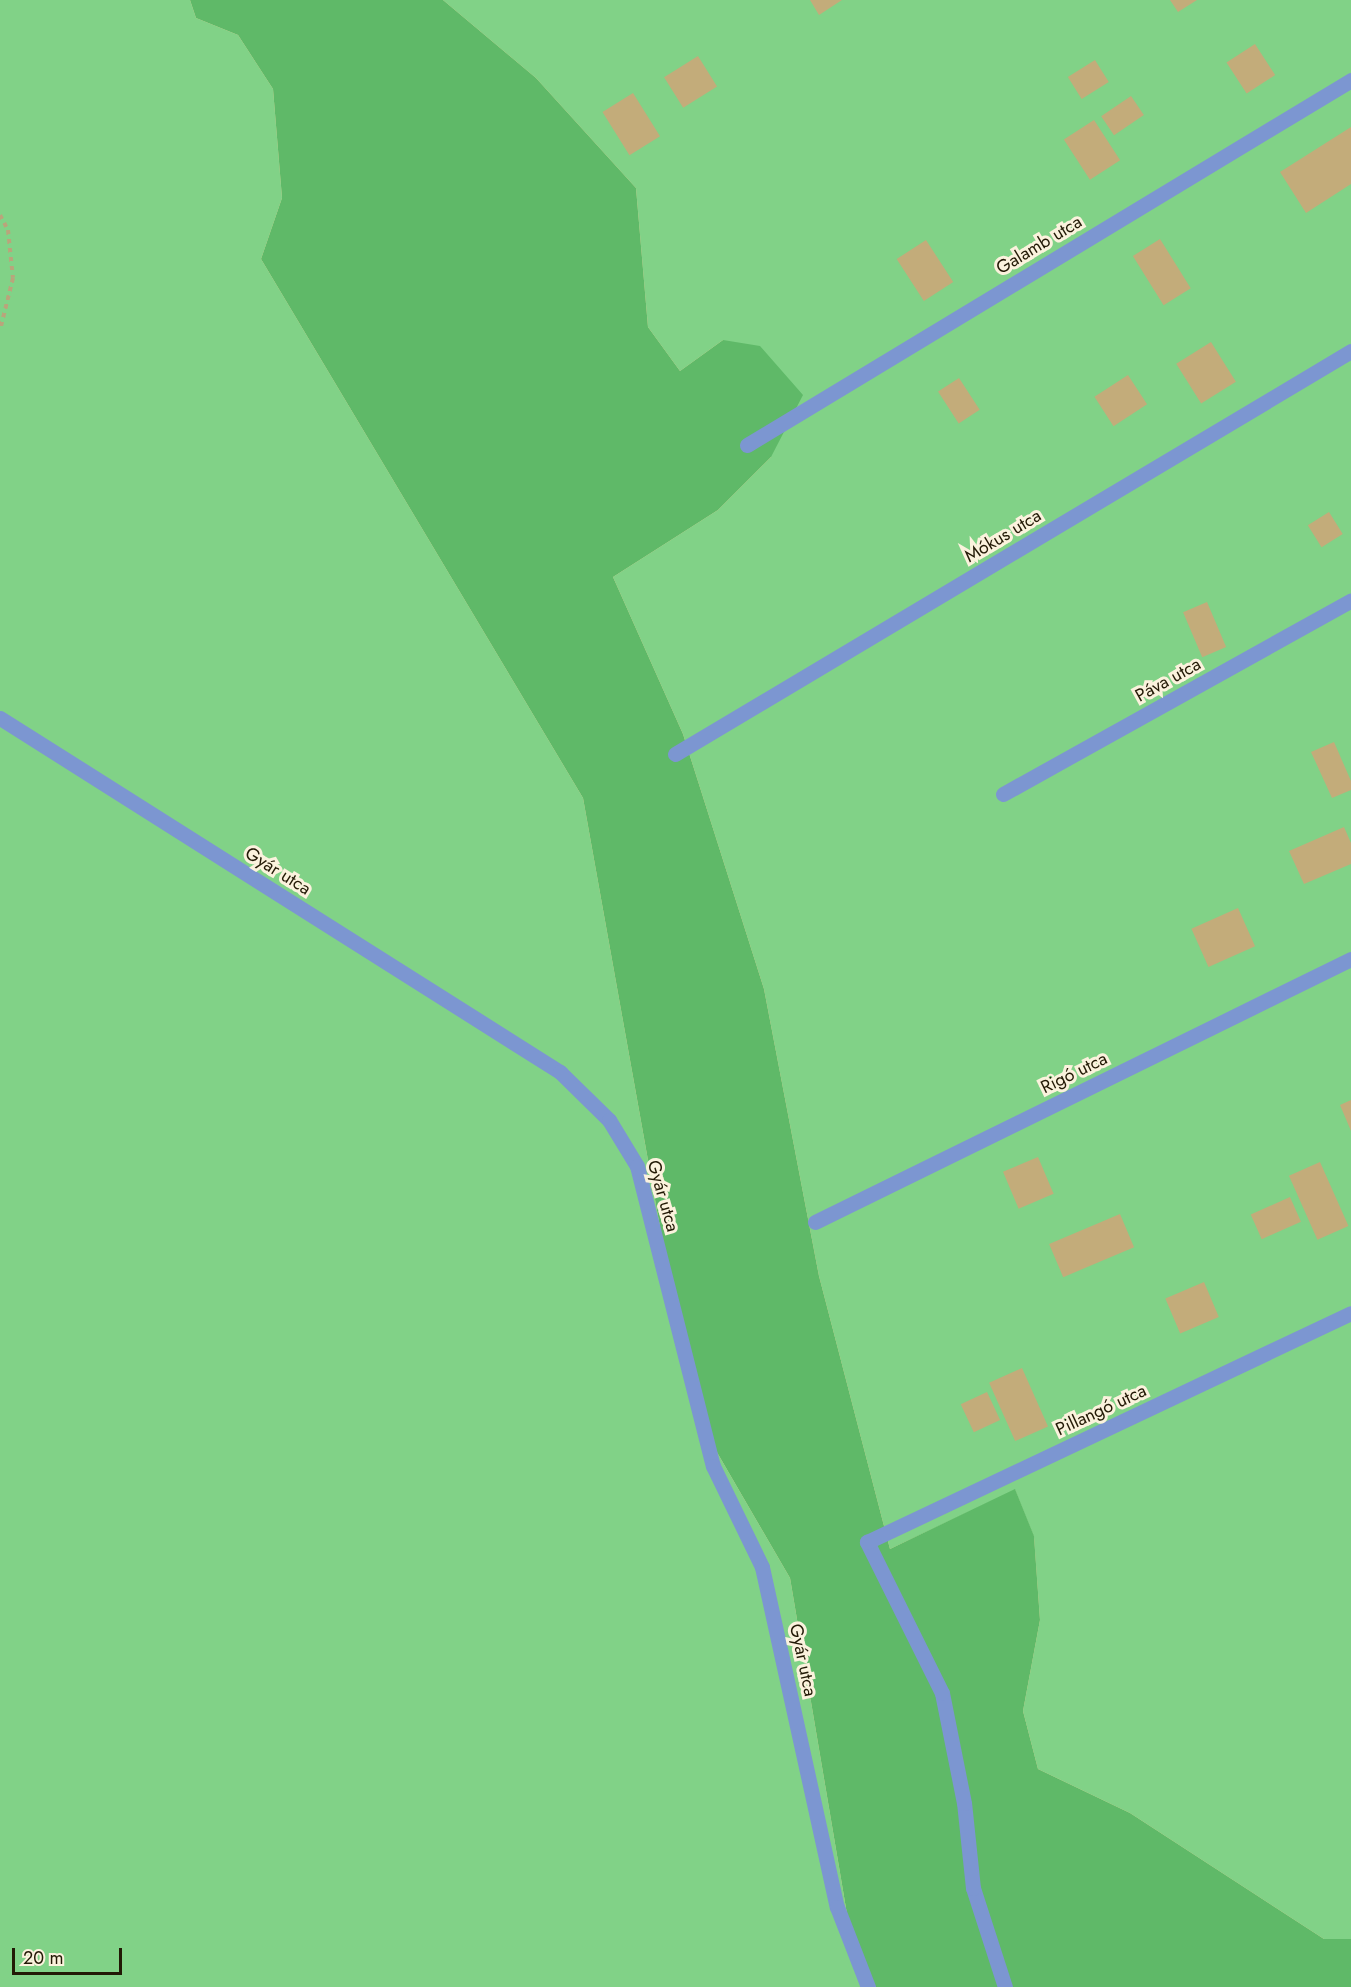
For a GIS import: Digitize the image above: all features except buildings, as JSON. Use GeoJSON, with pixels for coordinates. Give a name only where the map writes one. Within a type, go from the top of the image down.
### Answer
{"type":"FeatureCollection","features":[{"type":"Feature","properties":{"kind":"street","name":"Galamb utca"},"geometry":{"type":"LineString","coordinates":[[747,445],[1351,80]]}},
{"type":"Feature","properties":{"kind":"street","name":"Mókus utca"},"geometry":{"type":"LineString","coordinates":[[675,754],[1351,351]]}},
{"type":"Feature","properties":{"kind":"street","name":"Páva utca"},"geometry":{"type":"LineString","coordinates":[[1003,794],[1351,600]]}},
{"type":"Feature","properties":{"kind":"street","name":"Gyár utca"},"geometry":{"type":"LineString","coordinates":[[0,718],[560,1072],[609,1120],[637,1166],[713,1466],[762,1567],[837,1907],[868,1987]]}},
{"type":"Feature","properties":{"kind":"street","name":"Rigó utca"},"geometry":{"type":"LineString","coordinates":[[815,1222],[1351,959]]}},
{"type":"Feature","properties":{"kind":"street","name":"Pillangó utca"},"geometry":{"type":"LineString","coordinates":[[1005,1987],[973,1888],[964,1803],[942,1693],[867,1542],[1351,1313]]}},
{"type":"Feature","properties":{"kind":"path"},"geometry":{"type":"LineString","coordinates":[[0,215],[8,230],[13,278],[0,330]]}},
{"type":"Feature","properties":{"kind":"green space"},"geometry":{"type":"Polygon","coordinates":[[[0,0],[190,0],[196,18],[238,35],[273,89],[282,198],[261,259],[583,798],[693,1411],[790,1578],[857,1973],[862,1987],[0,1987],[0,0]]]}},
{"type":"Feature","properties":{"kind":"green space"},"geometry":{"type":"Polygon","coordinates":[[[190,0],[443,0],[536,78],[636,188],[648,327],[680,371],[723,340],[760,346],[803,395],[771,457],[718,510],[613,577],[683,734],[764,989],[819,1276],[890,1549],[1015,1489],[1034,1536],[1040,1620],[1023,1711],[1038,1769],[1130,1813],[1324,1939],[1351,1939],[1351,1987],[862,1987],[857,1973],[790,1578],[693,1411],[583,798],[261,259],[282,198],[273,89],[238,35],[196,18],[190,0]]]}},
{"type":"Feature","properties":{"kind":"green space"},"geometry":{"type":"Polygon","coordinates":[[[443,0],[1351,0],[1351,1939],[1324,1939],[1130,1813],[1038,1769],[1023,1711],[1040,1620],[1034,1537],[1015,1490],[890,1549],[819,1276],[764,989],[683,734],[613,577],[718,510],[771,457],[723,340],[680,371],[648,327],[636,188],[536,78],[443,0]]]}}]}
